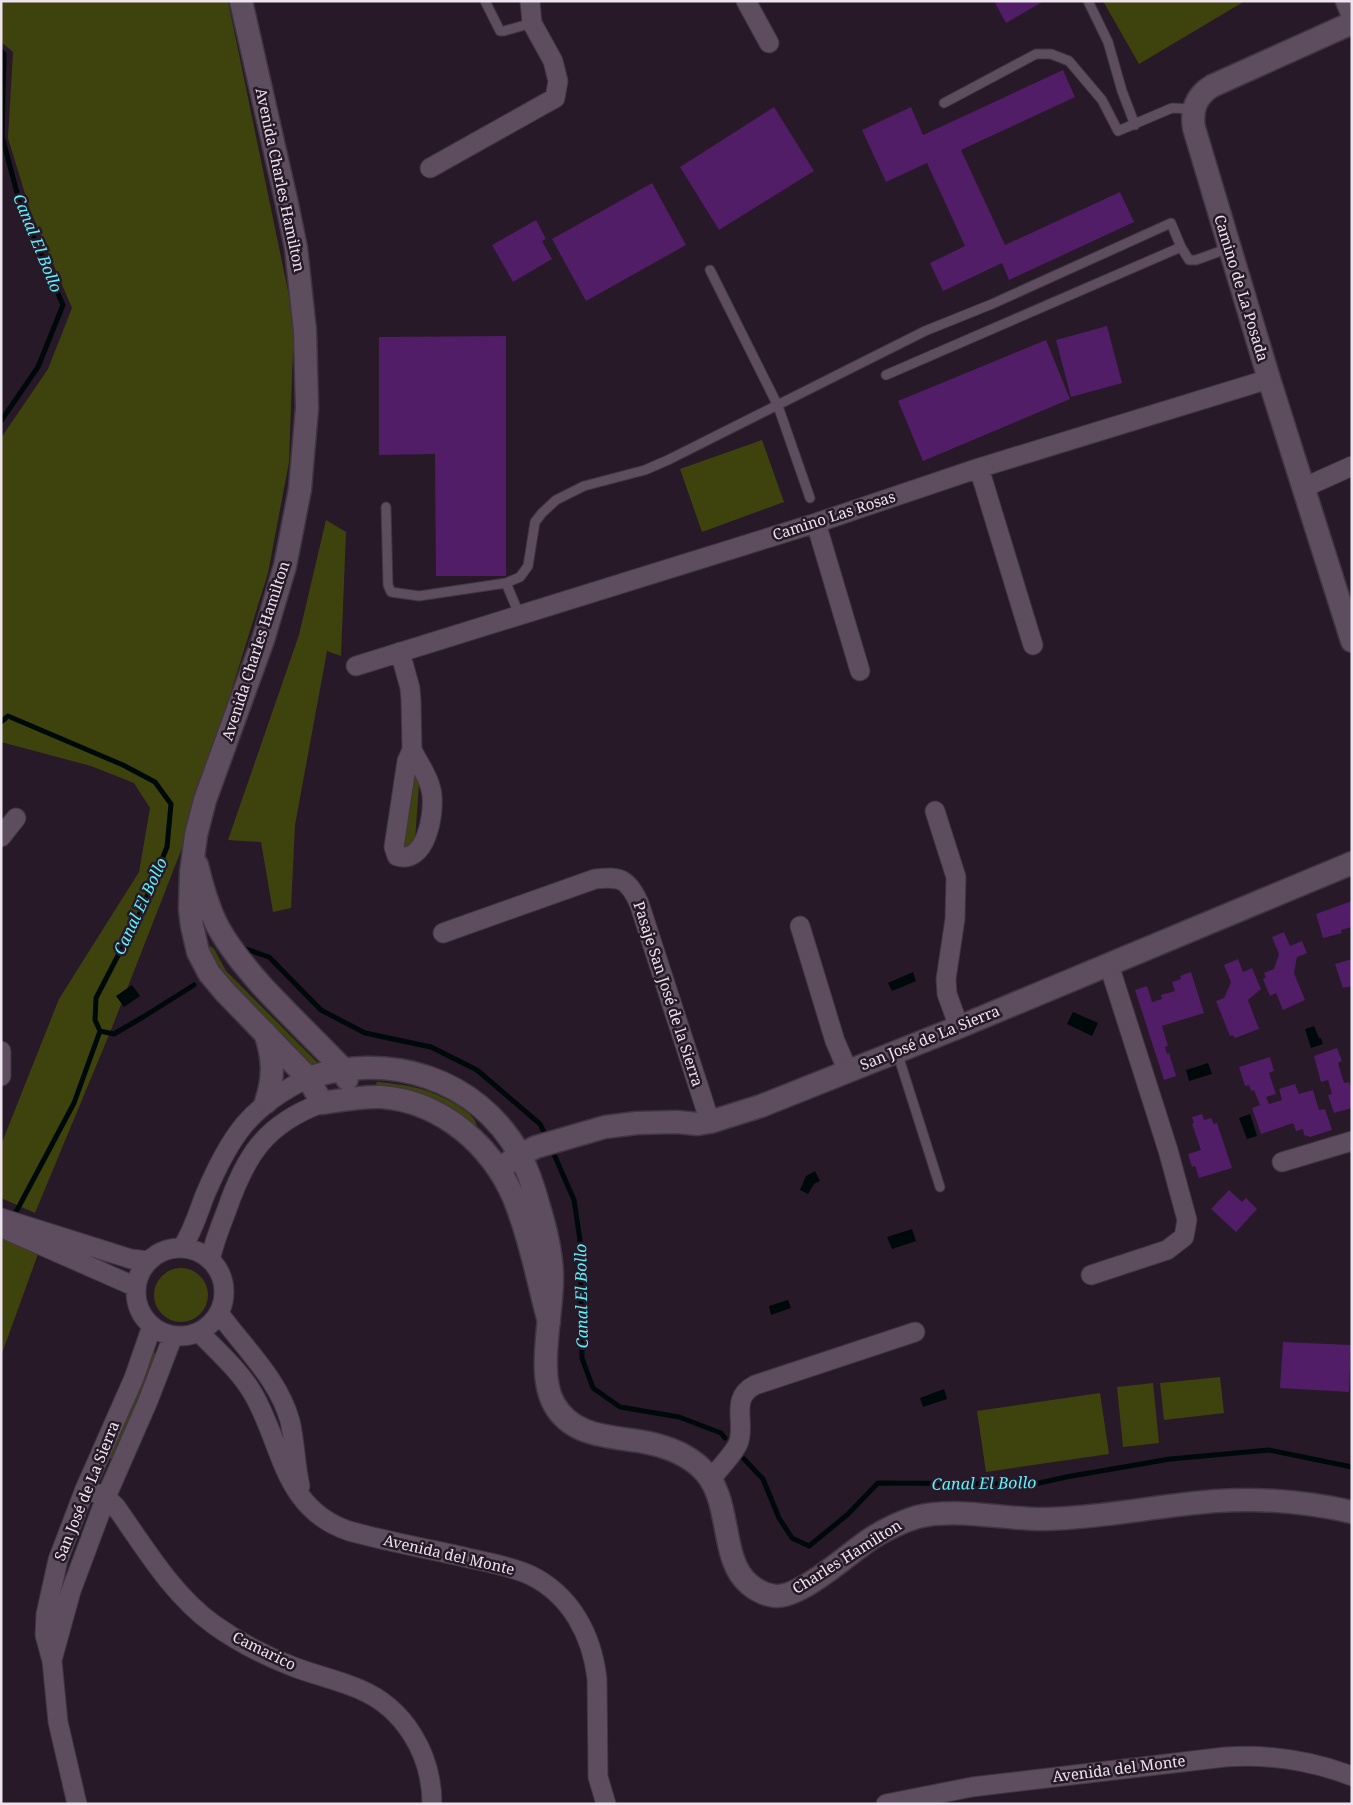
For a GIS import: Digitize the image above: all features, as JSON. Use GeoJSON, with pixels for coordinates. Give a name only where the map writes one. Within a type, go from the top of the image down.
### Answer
{"type":"FeatureCollection","features":[{"type":"Feature","properties":{"kind":"street","name":"Avenida Charles Hamilton"},"geometry":{"type":"LineString","coordinates":[[240,1],[288,204],[296,248],[305,331],[307,408],[300,489],[285,566],[263,640],[205,800],[196,835],[190,882],[190,909],[198,952],[209,973],[308,1078],[322,1103]]}},
{"type":"Feature","properties":{"kind":"street"},"geometry":{"type":"LineString","coordinates":[[430,168],[555,98],[558,81],[553,61],[532,23],[530,1]]}},
{"type":"Feature","properties":{"kind":"street"},"geometry":{"type":"LineString","coordinates":[[746,1],[769,43]]}},
{"type":"Feature","properties":{"kind":"street"},"geometry":{"type":"LineString","coordinates":[[1347,1],[1352,13]]}},
{"type":"Feature","properties":{"kind":"street"},"geometry":{"type":"LineString","coordinates":[[1193,109],[1200,96],[1212,86],[1352,23]]}},
{"type":"Feature","properties":{"kind":"street","name":"Camino de La Posada"},"geometry":{"type":"LineString","coordinates":[[1193,109],[1194,128],[1229,248],[1352,641]]}},
{"type":"Feature","properties":{"kind":"street","name":"Camino Las Rosas"},"geometry":{"type":"LineString","coordinates":[[356,666],[816,523],[979,468],[1269,379]]}},
{"type":"Feature","properties":{"kind":"street"},"geometry":{"type":"LineString","coordinates":[[1303,488],[1352,466]]}},
{"type":"Feature","properties":{"kind":"street"},"geometry":{"type":"LineString","coordinates":[[979,468],[1033,645]]}},
{"type":"Feature","properties":{"kind":"street"},"geometry":{"type":"LineString","coordinates":[[816,523],[860,671]]}},
{"type":"Feature","properties":{"kind":"street"},"geometry":{"type":"LineString","coordinates":[[400,652],[410,688],[412,750],[408,760],[394,847],[397,856],[403,858],[414,854],[423,844],[427,837],[432,809],[432,795],[429,783],[412,750]]}},
{"type":"Feature","properties":{"kind":"street"},"geometry":{"type":"LineString","coordinates":[[935,812],[956,877],[954,919],[946,979],[947,994],[959,1027]]}},
{"type":"Feature","properties":{"kind":"street"},"geometry":{"type":"LineString","coordinates":[[1,837],[16,818]]}},
{"type":"Feature","properties":{"kind":"street","name":"Avenida Charles Hamilton"},"geometry":{"type":"LineString","coordinates":[[194,855],[218,927],[245,966],[343,1069],[354,1098]]}},
{"type":"Feature","properties":{"kind":"street","name":"San José de La Sierra"},"geometry":{"type":"LineString","coordinates":[[498,1170],[520,1155],[572,1136],[605,1127],[637,1123],[676,1122],[698,1124],[761,1106],[959,1027],[1352,864]]}},
{"type":"Feature","properties":{"kind":"street","name":"Pasaje San José de la Sierra"},"geometry":{"type":"LineString","coordinates":[[443,933],[595,879],[609,877],[622,879],[632,889],[639,902],[710,1122]]}},
{"type":"Feature","properties":{"kind":"street"},"geometry":{"type":"LineString","coordinates":[[800,926],[835,1041],[848,1072]]}},
{"type":"Feature","properties":{"kind":"street"},"geometry":{"type":"LineString","coordinates":[[1091,1275],[1166,1250],[1184,1237],[1187,1220],[1168,1150],[1109,965]]}},
{"type":"Feature","properties":{"kind":"street"},"geometry":{"type":"LineString","coordinates":[[265,1032],[271,1052],[273,1069],[266,1102]]}},
{"type":"Feature","properties":{"kind":"street"},"geometry":{"type":"LineString","coordinates":[[1,1051],[1,1076]]}},
{"type":"Feature","properties":{"kind":"street","name":"Charles Hamilton"},"geometry":{"type":"LineString","coordinates":[[308,1078],[343,1069],[392,1069],[428,1078],[466,1095],[481,1106],[497,1122],[520,1155],[530,1178],[550,1250],[552,1279],[546,1381],[555,1408],[564,1419],[575,1427],[589,1432],[651,1443],[671,1450],[700,1467],[711,1479],[720,1502],[733,1558],[738,1570],[752,1586],[763,1593],[777,1596],[803,1588],[874,1536],[903,1521],[928,1514],[1049,1519],[1192,1503],[1245,1500],[1297,1503],[1352,1512]]}},
{"type":"Feature","properties":{"kind":"street"},"geometry":{"type":"LineString","coordinates":[[182,1248],[190,1235],[224,1153],[251,1116],[266,1102],[281,1092],[308,1078]]}},
{"type":"Feature","properties":{"kind":"street","name":"Charles Hamilton"},"geometry":{"type":"LineString","coordinates":[[322,1103],[354,1098],[382,1097],[416,1105],[434,1112],[466,1132],[491,1158],[514,1199],[526,1235],[549,1322]]}},
{"type":"Feature","properties":{"kind":"street"},"geometry":{"type":"LineString","coordinates":[[210,1260],[230,1199],[246,1162],[258,1145],[276,1127],[298,1113],[322,1103]]}},
{"type":"Feature","properties":{"kind":"street"},"geometry":{"type":"LineString","coordinates":[[1282,1162],[1352,1141]]}},
{"type":"Feature","properties":{"kind":"street"},"geometry":{"type":"LineString","coordinates":[[1,1218],[131,1259],[149,1261]]}},
{"type":"Feature","properties":{"kind":"street"},"geometry":{"type":"LineString","coordinates":[[1,1227],[136,1287]]}},
{"type":"Feature","properties":{"kind":"street"},"geometry":{"type":"LineString","coordinates":[[182,1248],[197,1251],[210,1260],[220,1273],[224,1289],[224,1298],[214,1321],[199,1332],[191,1335],[173,1336],[158,1331],[144,1318],[136,1298],[136,1287],[143,1268],[149,1261],[164,1251],[182,1248]]}},
{"type":"Feature","properties":{"kind":"street"},"geometry":{"type":"LineString","coordinates":[[219,1313],[264,1369],[280,1395],[290,1421],[304,1499]]}},
{"type":"Feature","properties":{"kind":"street","name":"San José de La Sierra"},"geometry":{"type":"LineString","coordinates":[[77,1804],[58,1722],[54,1697],[52,1661],[45,1635],[46,1614],[58,1560],[85,1489],[134,1378],[152,1326]]}},
{"type":"Feature","properties":{"kind":"street","name":"Avenida del Monte"},"geometry":{"type":"LineString","coordinates":[[199,1332],[251,1391],[266,1421],[286,1472],[304,1499],[321,1517],[340,1528],[358,1534],[516,1570],[544,1583],[568,1604],[585,1632],[595,1663],[597,1679],[598,1777],[606,1804]]}},
{"type":"Feature","properties":{"kind":"street"},"geometry":{"type":"LineString","coordinates":[[711,1479],[739,1443],[740,1407],[742,1396],[746,1389],[915,1332]]}},
{"type":"Feature","properties":{"kind":"street","name":"San José de La Sierra"},"geometry":{"type":"LineString","coordinates":[[52,1661],[71,1590],[106,1497],[134,1436],[173,1336]]}},
{"type":"Feature","properties":{"kind":"street","name":"Camarico"},"geometry":{"type":"LineString","coordinates":[[85,1489],[106,1497],[175,1588],[212,1623],[271,1658],[365,1692],[395,1712],[413,1735],[426,1762],[430,1778],[432,1804]]}},
{"type":"Feature","properties":{"kind":"street","name":"Avenida del Monte"},"geometry":{"type":"LineString","coordinates":[[886,1804],[972,1787],[1225,1757],[1259,1756],[1286,1758],[1323,1766],[1352,1776]]}},
{"type":"Feature","properties":{"kind":"lane"},"geometry":{"type":"LineString","coordinates":[[485,1],[500,31],[532,23]]}},
{"type":"Feature","properties":{"kind":"lane"},"geometry":{"type":"LineString","coordinates":[[1088,1],[1108,42],[1122,91],[1136,125]]}},
{"type":"Feature","properties":{"kind":"lane"},"geometry":{"type":"LineString","coordinates":[[944,103],[1036,54],[1051,54],[1069,61],[1102,100],[1118,131],[1136,125],[1172,108],[1193,109]]}},
{"type":"Feature","properties":{"kind":"lane"},"geometry":{"type":"LineString","coordinates":[[386,507],[388,585],[391,592],[420,596],[506,583],[520,577],[528,566],[535,522],[542,513],[556,500],[584,486],[646,470],[926,331],[1001,300],[1171,223],[1180,247],[1189,260],[1196,260],[1229,248]]}},
{"type":"Feature","properties":{"kind":"lane"},"geometry":{"type":"LineString","coordinates":[[886,374],[1180,247]]}},
{"type":"Feature","properties":{"kind":"lane"},"geometry":{"type":"LineString","coordinates":[[710,270],[778,406],[810,498]]}},
{"type":"Feature","properties":{"kind":"lane"},"geometry":{"type":"LineString","coordinates":[[506,583],[519,614]]}},
{"type":"Feature","properties":{"kind":"lane"},"geometry":{"type":"LineString","coordinates":[[897,1052],[940,1187]]}},
{"type":"Feature","properties":{"kind":"green space"},"geometry":{"type":"Polygon","coordinates":[[[1,1],[228,1],[294,320],[289,462],[268,573],[184,843],[111,1030],[35,1213],[1,1198],[1,1145],[59,999],[139,872],[150,808],[134,783],[91,766],[1,742],[1,438],[48,369],[72,308],[30,210],[8,138],[13,52],[1,42],[1,1]]]}},
{"type":"Feature","properties":{"kind":"green space"},"geometry":{"type":"Polygon","coordinates":[[[1103,1],[1245,1],[1139,64],[1103,1]]]}},
{"type":"Feature","properties":{"kind":"green space"},"geometry":{"type":"Polygon","coordinates":[[[762,440],[784,502],[702,532],[680,469],[762,440]]]}},
{"type":"Feature","properties":{"kind":"green space"},"geometry":{"type":"Polygon","coordinates":[[[326,520],[346,532],[341,656],[327,651],[295,825],[291,908],[273,912],[261,842],[228,840],[299,635],[326,520]]]}},
{"type":"Feature","properties":{"kind":"green space"},"geometry":{"type":"Polygon","coordinates":[[[412,771],[418,774],[419,784],[415,840],[405,851],[401,843],[412,771]]]}},
{"type":"Feature","properties":{"kind":"green space"},"geometry":{"type":"Polygon","coordinates":[[[210,946],[214,949],[226,971],[317,1062],[315,1069],[223,977],[207,947],[210,946]]]}},
{"type":"Feature","properties":{"kind":"green space"},"geometry":{"type":"Polygon","coordinates":[[[377,1082],[399,1084],[427,1091],[445,1099],[471,1115],[477,1128],[473,1129],[378,1090],[375,1086],[377,1082]]]}},
{"type":"Feature","properties":{"kind":"green space"},"geometry":{"type":"Polygon","coordinates":[[[1,1235],[38,1254],[1,1356],[1,1235]]]}},
{"type":"Feature","properties":{"kind":"green space"},"geometry":{"type":"Polygon","coordinates":[[[181,1268],[191,1270],[200,1276],[206,1285],[208,1295],[206,1305],[200,1314],[191,1320],[181,1322],[171,1320],[162,1314],[156,1305],[154,1295],[156,1285],[162,1276],[171,1270],[181,1268]]]}},
{"type":"Feature","properties":{"kind":"green space"},"geometry":{"type":"Polygon","coordinates":[[[154,1352],[157,1356],[116,1459],[111,1459],[108,1455],[151,1353],[154,1352]]]}},
{"type":"Feature","properties":{"kind":"green space"},"geometry":{"type":"Polygon","coordinates":[[[1220,1377],[1224,1413],[1164,1420],[1160,1383],[1220,1377]]]}},
{"type":"Feature","properties":{"kind":"green space"},"geometry":{"type":"Polygon","coordinates":[[[1153,1383],[1159,1443],[1123,1447],[1117,1387],[1153,1383]]]}},
{"type":"Feature","properties":{"kind":"green space"},"geometry":{"type":"Polygon","coordinates":[[[1100,1393],[1109,1454],[986,1472],[977,1411],[1100,1393]]]}},
{"type":"Feature","properties":{"kind":"shaded area"},"geometry":{"type":"Polygon","coordinates":[[[913,972],[916,981],[892,991],[888,983],[913,972]]]}},
{"type":"Feature","properties":{"kind":"shaded area"},"geometry":{"type":"Polygon","coordinates":[[[132,985],[140,996],[124,1007],[116,996],[132,985]]]}},
{"type":"Feature","properties":{"kind":"shaded area"},"geometry":{"type":"Polygon","coordinates":[[[1073,1012],[1098,1023],[1092,1036],[1067,1024],[1073,1012]]]}},
{"type":"Feature","properties":{"kind":"shaded area"},"geometry":{"type":"Polygon","coordinates":[[[1314,1026],[1323,1044],[1311,1048],[1305,1029],[1314,1026]]]}},
{"type":"Feature","properties":{"kind":"shaded area"},"geometry":{"type":"Polygon","coordinates":[[[1208,1063],[1212,1074],[1189,1081],[1186,1070],[1208,1063]]]}},
{"type":"Feature","properties":{"kind":"shaded area"},"geometry":{"type":"Polygon","coordinates":[[[1250,1114],[1257,1136],[1247,1139],[1239,1118],[1250,1114]]]}},
{"type":"Feature","properties":{"kind":"shaded area"},"geometry":{"type":"Polygon","coordinates":[[[815,1171],[820,1181],[814,1184],[808,1194],[800,1190],[806,1176],[815,1171]]]}},
{"type":"Feature","properties":{"kind":"shaded area"},"geometry":{"type":"Polygon","coordinates":[[[912,1229],[916,1241],[892,1249],[887,1237],[912,1229]]]}},
{"type":"Feature","properties":{"kind":"shaded area"},"geometry":{"type":"Polygon","coordinates":[[[788,1300],[791,1308],[771,1315],[769,1306],[788,1300]]]}},
{"type":"Feature","properties":{"kind":"shaded area"},"geometry":{"type":"Polygon","coordinates":[[[944,1389],[947,1399],[923,1407],[920,1398],[944,1389]]]}},
{"type":"Feature","properties":{"kind":"building"},"geometry":{"type":"Polygon","coordinates":[[[994,1],[1044,1],[1006,23],[994,1]]]}},
{"type":"Feature","properties":{"kind":"building"},"geometry":{"type":"Polygon","coordinates":[[[1063,70],[1075,97],[961,150],[1005,245],[1120,192],[1134,222],[1009,280],[1002,263],[943,291],[930,263],[965,246],[927,163],[886,182],[862,130],[911,107],[923,135],[1063,70]]]}},
{"type":"Feature","properties":{"kind":"building"},"geometry":{"type":"Polygon","coordinates":[[[774,107],[814,171],[719,230],[680,167],[774,107]]]}},
{"type":"Feature","properties":{"kind":"building"},"geometry":{"type":"Polygon","coordinates":[[[652,183],[686,245],[586,301],[552,239],[652,183]]]}},
{"type":"Feature","properties":{"kind":"building"},"geometry":{"type":"Polygon","coordinates":[[[536,220],[546,239],[542,241],[552,259],[513,282],[492,245],[536,220]]]}},
{"type":"Feature","properties":{"kind":"building"},"geometry":{"type":"Polygon","coordinates":[[[1107,326],[1122,383],[1071,397],[1056,340],[1107,326]]]}},
{"type":"Feature","properties":{"kind":"building"},"geometry":{"type":"Polygon","coordinates":[[[506,336],[506,576],[436,576],[435,454],[379,455],[379,337],[506,336]]]}},
{"type":"Feature","properties":{"kind":"building"},"geometry":{"type":"Polygon","coordinates":[[[1046,340],[1070,399],[923,461],[898,401],[1046,340]]]}},
{"type":"Feature","properties":{"kind":"building"},"geometry":{"type":"Polygon","coordinates":[[[1352,901],[1352,927],[1341,930],[1342,933],[1323,938],[1316,914],[1352,901]]]}},
{"type":"Feature","properties":{"kind":"building"},"geometry":{"type":"Polygon","coordinates":[[[1284,932],[1290,946],[1302,941],[1307,953],[1297,957],[1294,973],[1305,1000],[1283,1010],[1276,993],[1270,996],[1263,979],[1266,977],[1264,973],[1274,969],[1279,954],[1272,937],[1284,932]]]}},
{"type":"Feature","properties":{"kind":"building"},"geometry":{"type":"Polygon","coordinates":[[[1238,959],[1243,972],[1252,968],[1261,989],[1248,1000],[1259,1029],[1235,1038],[1233,1035],[1230,1036],[1216,1001],[1224,998],[1231,982],[1224,965],[1238,959]]]}},
{"type":"Feature","properties":{"kind":"building"},"geometry":{"type":"Polygon","coordinates":[[[1352,959],[1352,986],[1343,988],[1335,964],[1352,959]]]}},
{"type":"Feature","properties":{"kind":"building"},"geometry":{"type":"Polygon","coordinates":[[[1191,972],[1204,1013],[1162,1026],[1168,1046],[1165,1047],[1167,1054],[1169,1053],[1176,1076],[1164,1080],[1135,990],[1147,986],[1152,1002],[1162,999],[1161,995],[1175,991],[1172,982],[1181,979],[1180,976],[1191,972]]]}},
{"type":"Feature","properties":{"kind":"building"},"geometry":{"type":"Polygon","coordinates":[[[1337,1048],[1342,1061],[1338,1063],[1344,1083],[1349,1082],[1352,1090],[1352,1108],[1334,1113],[1328,1095],[1332,1094],[1328,1080],[1321,1082],[1314,1056],[1337,1048]]]}},
{"type":"Feature","properties":{"kind":"building"},"geometry":{"type":"Polygon","coordinates":[[[1270,1057],[1274,1071],[1269,1073],[1276,1094],[1266,1097],[1269,1104],[1282,1100],[1279,1089],[1295,1084],[1299,1094],[1313,1090],[1319,1110],[1325,1109],[1332,1130],[1310,1137],[1304,1135],[1303,1129],[1296,1131],[1293,1123],[1261,1134],[1252,1108],[1260,1105],[1254,1090],[1251,1091],[1249,1085],[1245,1086],[1239,1067],[1270,1057]]]}},
{"type":"Feature","properties":{"kind":"building"},"geometry":{"type":"Polygon","coordinates":[[[1202,1114],[1204,1120],[1211,1118],[1214,1124],[1217,1123],[1232,1168],[1199,1178],[1195,1166],[1192,1167],[1188,1154],[1201,1150],[1192,1124],[1194,1123],[1192,1117],[1202,1114]]]}},
{"type":"Feature","properties":{"kind":"building"},"geometry":{"type":"Polygon","coordinates":[[[1229,1190],[1242,1202],[1246,1198],[1257,1209],[1236,1232],[1211,1209],[1229,1190]]]}},
{"type":"Feature","properties":{"kind":"building"},"geometry":{"type":"Polygon","coordinates":[[[1283,1342],[1351,1345],[1349,1392],[1280,1388],[1283,1342]]]}},
{"type":"Feature","properties":{"kind":"waterway","name":"Canal El Bollo"},"geometry":{"type":"LineString","coordinates":[[1,51],[4,54],[2,136],[21,208],[63,305],[38,367],[1,421]]}},
{"type":"Feature","properties":{"kind":"waterway","name":"Canal El Bollo"},"geometry":{"type":"LineString","coordinates":[[1,722],[8,716],[123,765],[155,782],[171,804],[167,847],[141,911],[96,998],[95,1020],[100,1031],[114,1034],[194,985]]}},
{"type":"Feature","properties":{"kind":"waterway","name":"Canal El Bollo"},"geometry":{"type":"LineString","coordinates":[[246,949],[269,957],[321,1010],[365,1033],[431,1047],[477,1070],[540,1124],[545,1134]]}},
{"type":"Feature","properties":{"kind":"waterway"},"geometry":{"type":"LineString","coordinates":[[16,1212],[74,1103],[100,1031]]}},
{"type":"Feature","properties":{"kind":"waterway","name":"Canal El Bollo"},"geometry":{"type":"LineString","coordinates":[[553,1152],[574,1200],[580,1240],[582,1358],[593,1388],[620,1407],[679,1417],[721,1433],[725,1438]]}},
{"type":"Feature","properties":{"kind":"waterway","name":"Canal El Bollo"},"geometry":{"type":"LineString","coordinates":[[744,1459],[763,1479],[779,1518],[792,1538],[809,1546],[847,1515],[878,1483],[1035,1484],[1170,1459],[1269,1450],[1352,1467]]}}]}
